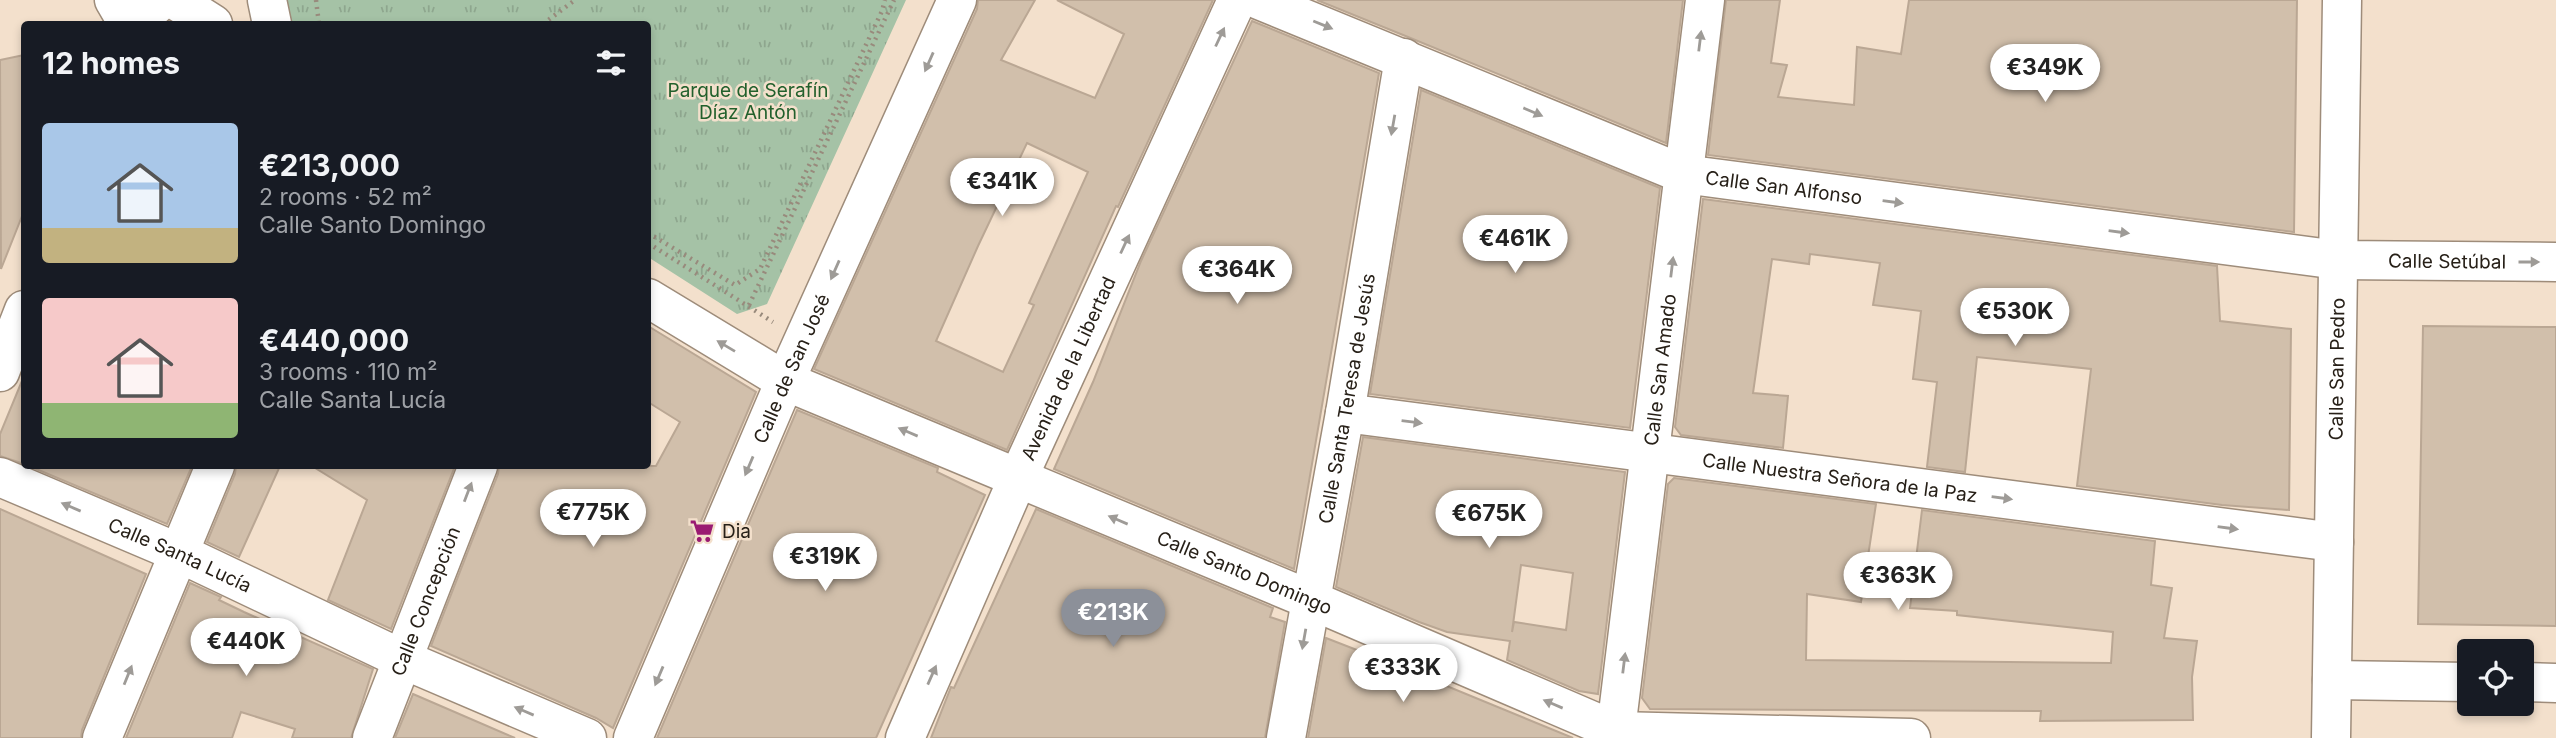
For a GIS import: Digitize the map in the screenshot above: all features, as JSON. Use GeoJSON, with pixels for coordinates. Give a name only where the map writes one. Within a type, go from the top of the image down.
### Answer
{"type":"FeatureCollection","features":[{"type":"Feature","properties":{"kind":"street"},"geometry":{"type":"LineString","coordinates":[[267,0],[271,21]]}},
{"type":"Feature","properties":{"kind":"street","name":"Calle de San José"},"geometry":{"type":"LineString","coordinates":[[633,738],[785,381],[957,0]]}},
{"type":"Feature","properties":{"kind":"street","name":"Avenida de la Libertad"},"geometry":{"type":"LineString","coordinates":[[905,738],[1018,478],[1237,0]]}},
{"type":"Feature","properties":{"kind":"street","name":"Calle San Alfonso"},"geometry":{"type":"LineString","coordinates":[[1259,0],[1683,174],[2338,261]]}},
{"type":"Feature","properties":{"kind":"street","name":"Calle San Amado"},"geometry":{"type":"LineString","coordinates":[[1616,734],[1705,0]]}},
{"type":"Feature","properties":{"kind":"street","name":"Calle San Pedro"},"geometry":{"type":"LineString","coordinates":[[2331,738],[2342,0]]}},
{"type":"Feature","properties":{"kind":"street"},"geometry":{"type":"LineString","coordinates":[[145,10],[198,21]]}},
{"type":"Feature","properties":{"kind":"street","name":"Calle Santa Teresa de Jesús"},"geometry":{"type":"LineString","coordinates":[[1286,738],[1345,413],[1404,58]]}},
{"type":"Feature","properties":{"kind":"street","name":"Calle Setúbal"},"geometry":{"type":"LineString","coordinates":[[2338,261],[2556,262]]}},
{"type":"Feature","properties":{"kind":"street","name":"Calle Santo Domingo"},"geometry":{"type":"LineString","coordinates":[[651,300],[785,381],[1311,600],[1616,734],[1911,738]]}},
{"type":"Feature","properties":{"kind":"street"},"geometry":{"type":"LineString","coordinates":[[0,372],[13,322]]}},
{"type":"Feature","properties":{"kind":"street","name":"Calle Nuestra Señora de la Paz"},"geometry":{"type":"LineString","coordinates":[[1345,413],[2334,542]]}},
{"type":"Feature","properties":{"kind":"street"},"geometry":{"type":"LineString","coordinates":[[102,738],[214,469]]}},
{"type":"Feature","properties":{"kind":"street","name":"Calle Concepción"},"geometry":{"type":"LineString","coordinates":[[372,738],[477,469]]}},
{"type":"Feature","properties":{"kind":"street","name":"Calle Santa Lucía"},"geometry":{"type":"LineString","coordinates":[[0,477],[179,553],[402,659],[587,738]]}},
{"type":"Feature","properties":{"kind":"street"},"geometry":{"type":"LineString","coordinates":[[2332,680],[2457,682]]}},
{"type":"Feature","properties":{"kind":"street"},"geometry":{"type":"LineString","coordinates":[[2534,682],[2556,683]]}},
{"type":"Feature","properties":{"kind":"path"},"geometry":{"type":"LineString","coordinates":[[316,0],[319,21]]}},
{"type":"Feature","properties":{"kind":"path"},"geometry":{"type":"LineString","coordinates":[[547,21],[575,0]]}},
{"type":"Feature","properties":{"kind":"path"},"geometry":{"type":"LineString","coordinates":[[651,235],[735,285],[760,269],[885,0]]}},
{"type":"Feature","properties":{"kind":"path"},"geometry":{"type":"LineString","coordinates":[[651,245],[749,305],[894,0]]}},
{"type":"Feature","properties":{"kind":"green space","name":"Parque de Serafín Díaz Antón"},"geometry":{"type":"Polygon","coordinates":[[[283,0],[906,0],[767,304],[737,314],[651,259],[651,21],[289,21],[283,10],[283,0]]]}},
{"type":"Feature","properties":{"kind":"building"},"geometry":{"type":"Polygon","coordinates":[[[978,0],[1035,0],[1001,60],[1095,98],[1124,34],[1057,0],[1213,0],[1118,207],[1116,206],[1007,450],[814,369],[977,9],[978,0]],[[1027,143],[936,341],[1003,372],[1034,305],[1029,303],[1088,172],[1027,143]]]}},
{"type":"Feature","properties":{"kind":"building"},"geometry":{"type":"Polygon","coordinates":[[[1317,0],[1683,0],[1666,143],[1408,37],[1317,0]]]}},
{"type":"Feature","properties":{"kind":"building"},"geometry":{"type":"Polygon","coordinates":[[[1726,0],[1780,0],[1771,63],[1787,65],[1778,97],[1854,105],[1857,47],[1901,54],[1909,0],[2297,0],[2294,232],[1708,155],[1726,0]]]}},
{"type":"Feature","properties":{"kind":"building"},"geometry":{"type":"Polygon","coordinates":[[[1252,21],[1379,73],[1294,569],[1054,469],[1093,382],[1141,261],[1252,21]]]}},
{"type":"Feature","properties":{"kind":"building"},"geometry":{"type":"Polygon","coordinates":[[[21,56],[21,219],[1,269],[0,60],[21,56]]]}},
{"type":"Feature","properties":{"kind":"building"},"geometry":{"type":"Polygon","coordinates":[[[1421,90],[1660,188],[1630,428],[1370,394],[1421,90]]]}},
{"type":"Feature","properties":{"kind":"building"},"geometry":{"type":"Polygon","coordinates":[[[1703,199],[2217,266],[2220,321],[2291,329],[2289,510],[2222,505],[2077,486],[2091,369],[1977,357],[1965,472],[1927,467],[1937,382],[1913,379],[1921,311],[1873,305],[1880,263],[1810,254],[1809,264],[1772,259],[1753,393],[1788,396],[1783,448],[1681,435],[1675,427],[1703,199]]]}},
{"type":"Feature","properties":{"kind":"building"},"geometry":{"type":"Polygon","coordinates":[[[2423,326],[2556,327],[2556,626],[2418,624],[2423,326]]]}},
{"type":"Feature","properties":{"kind":"building"},"geometry":{"type":"Polygon","coordinates":[[[651,328],[756,392],[613,728],[596,718],[431,646],[499,469],[651,469],[651,466],[656,466],[680,422],[651,404],[651,328]]]}},
{"type":"Feature","properties":{"kind":"building"},"geometry":{"type":"Polygon","coordinates":[[[21,383],[21,463],[0,456],[0,434],[21,383]]]}},
{"type":"Feature","properties":{"kind":"building"},"geometry":{"type":"Polygon","coordinates":[[[797,410],[938,468],[937,472],[985,495],[876,738],[657,738],[797,410]]]}},
{"type":"Feature","properties":{"kind":"building"},"geometry":{"type":"Polygon","coordinates":[[[1363,437],[1625,472],[1598,694],[1579,691],[1507,660],[1510,641],[1447,632],[1336,587],[1363,437]],[[1521,565],[1512,632],[1514,622],[1566,630],[1573,573],[1521,565]]]}},
{"type":"Feature","properties":{"kind":"building"},"geometry":{"type":"Polygon","coordinates":[[[36,469],[191,469],[167,524],[36,469]]]}},
{"type":"Feature","properties":{"kind":"building"},"geometry":{"type":"Polygon","coordinates":[[[236,469],[279,469],[239,557],[207,542],[236,469]]]}},
{"type":"Feature","properties":{"kind":"building"},"geometry":{"type":"Polygon","coordinates":[[[317,469],[454,469],[391,629],[328,600],[367,500],[317,469]]]}},
{"type":"Feature","properties":{"kind":"building"},"geometry":{"type":"Polygon","coordinates":[[[1674,478],[1876,504],[1861,602],[1807,594],[1806,660],[2111,663],[2113,632],[1957,615],[1957,611],[1910,608],[1922,510],[2155,541],[2151,585],[2172,588],[2164,638],[2197,641],[2192,677],[2193,720],[2040,721],[2041,711],[1650,709],[1642,698],[1668,484],[1674,478]]]}},
{"type":"Feature","properties":{"kind":"building"},"geometry":{"type":"Polygon","coordinates":[[[0,509],[146,574],[81,738],[0,738],[0,509]]]}},
{"type":"Feature","properties":{"kind":"building"},"geometry":{"type":"Polygon","coordinates":[[[1036,509],[1273,608],[1270,617],[1285,622],[1265,738],[931,738],[951,687],[954,688],[1036,509]]]}},
{"type":"Feature","properties":{"kind":"building"},"geometry":{"type":"Polygon","coordinates":[[[190,583],[221,597],[219,600],[244,612],[373,669],[351,738],[292,738],[295,729],[241,712],[232,738],[126,738],[190,583]]]}},
{"type":"Feature","properties":{"kind":"building"},"geometry":{"type":"Polygon","coordinates":[[[1326,638],[1398,666],[1573,738],[1308,738],[1326,638]]]}},
{"type":"Feature","properties":{"kind":"building"},"geometry":{"type":"Polygon","coordinates":[[[413,694],[515,738],[395,738],[413,694]]]}},
{"type":"Feature","properties":{"kind":"place","name":"Dia"},"geometry":{"type":"Point","coordinates":[702,531]}}]}
